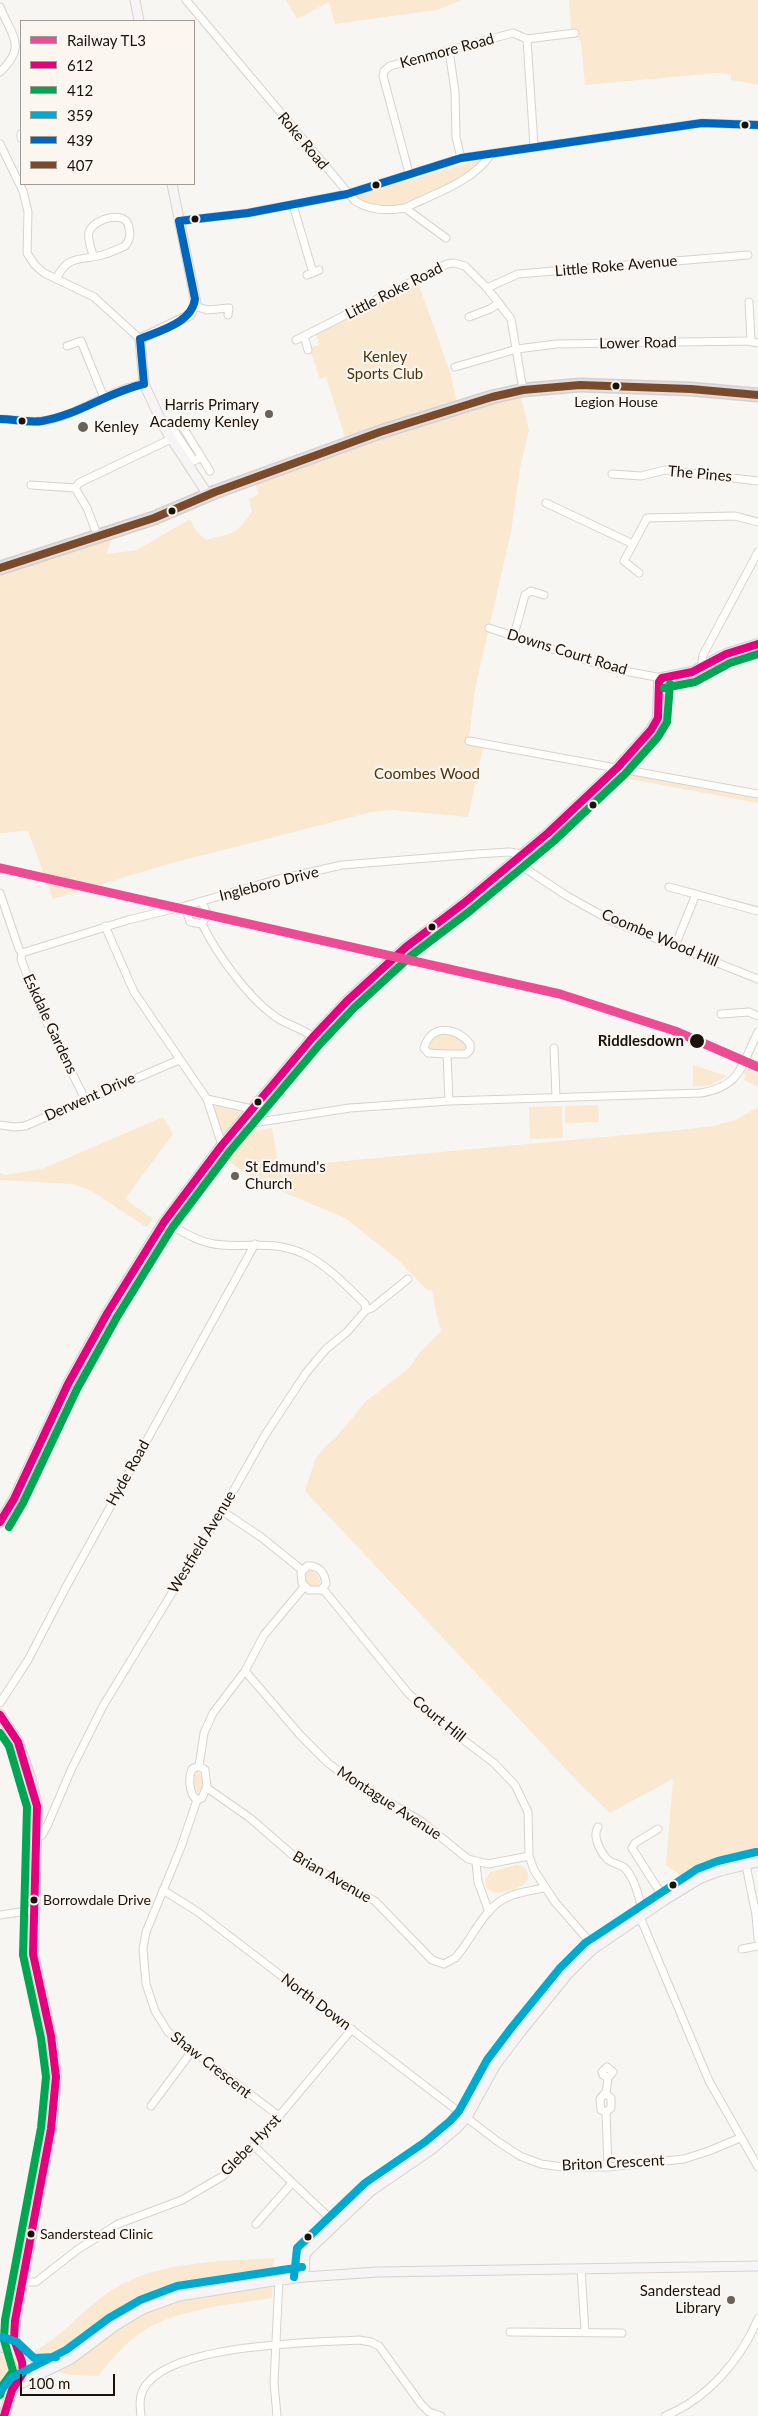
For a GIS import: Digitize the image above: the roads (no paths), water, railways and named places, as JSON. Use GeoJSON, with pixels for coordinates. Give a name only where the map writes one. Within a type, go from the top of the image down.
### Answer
{"type":"FeatureCollection","features":[{"type":"Feature","properties":{"kind":"highway"},"geometry":{"type":"LineString","coordinates":[[0,568],[154,518],[208,495],[380,432],[492,397],[523,390],[580,385],[692,389],[758,395]]}},
{"type":"Feature","properties":{"kind":"main road","name":"Downs Court Road"},"geometry":{"type":"LineString","coordinates":[[662,678],[668,675],[692,672],[726,654],[758,644]]}},
{"type":"Feature","properties":{"kind":"main road"},"geometry":{"type":"LineString","coordinates":[[0,1522],[14,1499],[72,1376],[108,1312],[164,1222],[222,1145],[313,1037],[390,961],[518,858],[618,767],[651,730],[658,718],[660,682],[662,678]]}},
{"type":"Feature","properties":{"kind":"main road"},"geometry":{"type":"LineString","coordinates":[[0,1715],[18,1742],[30,1777],[37,1806],[38,1838],[33,1910],[33,1954],[52,2036],[56,2077],[50,2129],[14,2321],[14,2339],[23,2373],[1,2416]]}},
{"type":"Feature","properties":{"kind":"main road"},"geometry":{"type":"LineString","coordinates":[[0,2340],[14,2321]]}},
{"type":"Feature","properties":{"kind":"main road"},"geometry":{"type":"LineString","coordinates":[[0,2346],[11,2350],[21,2360]]}},
{"type":"Feature","properties":{"kind":"main road"},"geometry":{"type":"LineString","coordinates":[[0,2391],[14,2388]]}},
{"type":"Feature","properties":{"kind":"street"},"geometry":{"type":"LineString","coordinates":[[135,0],[139,20]]}},
{"type":"Feature","properties":{"kind":"street","name":"Roke Road"},"geometry":{"type":"LineString","coordinates":[[186,0],[347,194],[364,207],[391,210],[405,208]]}},
{"type":"Feature","properties":{"kind":"street"},"geometry":{"type":"LineString","coordinates":[[0,7],[13,30],[15,51],[13,60],[0,72]]}},
{"type":"Feature","properties":{"kind":"street","name":"Kenmore Road"},"geometry":{"type":"LineString","coordinates":[[410,174],[383,76],[384,70],[390,66],[513,33],[527,39],[575,33]]}},
{"type":"Feature","properties":{"kind":"street"},"geometry":{"type":"LineString","coordinates":[[527,39],[534,146]]}},
{"type":"Feature","properties":{"kind":"street"},"geometry":{"type":"LineString","coordinates":[[449,50],[455,92],[456,137],[461,158]]}},
{"type":"Feature","properties":{"kind":"street"},"geometry":{"type":"LineString","coordinates":[[179,221],[293,205],[347,194],[461,158],[702,123],[758,125]]}},
{"type":"Feature","properties":{"kind":"street"},"geometry":{"type":"LineString","coordinates":[[0,144],[20,185]]}},
{"type":"Feature","properties":{"kind":"street"},"geometry":{"type":"LineString","coordinates":[[446,238],[405,208],[454,184],[485,164],[490,154]]}},
{"type":"Feature","properties":{"kind":"street"},"geometry":{"type":"LineString","coordinates":[[20,185],[28,212],[27,253],[44,273],[94,296],[140,339],[144,384],[157,414],[208,495]]}},
{"type":"Feature","properties":{"kind":"street"},"geometry":{"type":"LineString","coordinates":[[23,191],[28,185]]}},
{"type":"Feature","properties":{"kind":"street"},"geometry":{"type":"LineString","coordinates":[[140,339],[190,315],[195,306],[196,299],[172,185]]}},
{"type":"Feature","properties":{"kind":"street"},"geometry":{"type":"LineString","coordinates":[[293,205],[313,273]]}},
{"type":"Feature","properties":{"kind":"street"},"geometry":{"type":"LineString","coordinates":[[56,279],[66,263],[93,255],[101,255],[125,246],[131,235],[129,223],[124,218],[117,216],[95,224],[90,229],[88,234],[93,255]]}},
{"type":"Feature","properties":{"kind":"street","name":"Little Roke Avenue"},"geometry":{"type":"LineString","coordinates":[[487,288],[518,274],[748,255]]}},
{"type":"Feature","properties":{"kind":"street","name":"Little Roke Road"},"geometry":{"type":"LineString","coordinates":[[296,340],[447,264],[458,263],[465,266],[487,288],[511,319],[523,390]]}},
{"type":"Feature","properties":{"kind":"street"},"geometry":{"type":"LineString","coordinates":[[749,302],[754,342]]}},
{"type":"Feature","properties":{"kind":"street"},"geometry":{"type":"LineString","coordinates":[[468,317],[490,309],[499,303]]}},
{"type":"Feature","properties":{"kind":"street"},"geometry":{"type":"LineString","coordinates":[[195,306],[207,310],[229,308]]}},
{"type":"Feature","properties":{"kind":"street"},"geometry":{"type":"LineString","coordinates":[[304,336],[308,350]]}},
{"type":"Feature","properties":{"kind":"street"},"geometry":{"type":"LineString","coordinates":[[67,346],[81,341],[104,398]]}},
{"type":"Feature","properties":{"kind":"street","name":"Lower Road"},"geometry":{"type":"LineString","coordinates":[[454,367],[517,349],[556,344],[754,342]]}},
{"type":"Feature","properties":{"kind":"street"},"geometry":{"type":"LineString","coordinates":[[0,419],[42,421],[59,417],[128,386],[144,384]]}},
{"type":"Feature","properties":{"kind":"street"},"geometry":{"type":"LineString","coordinates":[[178,421],[210,472]]}},
{"type":"Feature","properties":{"kind":"street"},"geometry":{"type":"LineString","coordinates":[[165,429],[172,426],[194,461],[200,458]]}},
{"type":"Feature","properties":{"kind":"street"},"geometry":{"type":"LineString","coordinates":[[75,488],[79,483],[171,439]]}},
{"type":"Feature","properties":{"kind":"street","name":"The Pines"},"geometry":{"type":"LineString","coordinates":[[612,474],[641,476],[665,470],[758,481]]}},
{"type":"Feature","properties":{"kind":"street"},"geometry":{"type":"LineString","coordinates":[[31,485],[50,484],[75,488],[87,508],[98,537]]}},
{"type":"Feature","properties":{"kind":"street"},"geometry":{"type":"LineString","coordinates":[[546,503],[632,544]]}},
{"type":"Feature","properties":{"kind":"street"},"geometry":{"type":"LineString","coordinates":[[639,573],[624,561],[647,518],[735,516],[758,522]]}},
{"type":"Feature","properties":{"kind":"street"},"geometry":{"type":"LineString","coordinates":[[704,666],[702,662],[703,656],[758,552]]}},
{"type":"Feature","properties":{"kind":"street"},"geometry":{"type":"LineString","coordinates":[[514,635],[525,595],[531,591],[544,595]]}},
{"type":"Feature","properties":{"kind":"street","name":"Downs Court Road"},"geometry":{"type":"LineString","coordinates":[[489,628],[613,669],[662,678]]}},
{"type":"Feature","properties":{"kind":"street"},"geometry":{"type":"LineString","coordinates":[[469,741],[758,794]]}},
{"type":"Feature","properties":{"kind":"street","name":"Ingleboro Drive"},"geometry":{"type":"LineString","coordinates":[[22,953],[105,926],[185,906],[275,880],[342,865],[509,852],[518,858]]}},
{"type":"Feature","properties":{"kind":"street","name":"Coombe Wood Hill"},"geometry":{"type":"LineString","coordinates":[[518,858],[567,896],[612,921],[758,979]]}},
{"type":"Feature","properties":{"kind":"street"},"geometry":{"type":"LineString","coordinates":[[669,887],[758,911]]}},
{"type":"Feature","properties":{"kind":"street","name":"Eskdale Gardens"},"geometry":{"type":"LineString","coordinates":[[0,892],[22,953],[21,959],[40,1009],[85,1099]]}},
{"type":"Feature","properties":{"kind":"street"},"geometry":{"type":"LineString","coordinates":[[675,946],[696,894]]}},
{"type":"Feature","properties":{"kind":"street"},"geometry":{"type":"LineString","coordinates":[[202,901],[206,916],[202,924]]}},
{"type":"Feature","properties":{"kind":"street"},"geometry":{"type":"LineString","coordinates":[[185,906],[190,922],[202,924],[225,960],[271,1014],[286,1024],[307,1032],[313,1037]]}},
{"type":"Feature","properties":{"kind":"street"},"geometry":{"type":"LineString","coordinates":[[105,926],[134,992],[179,1060],[207,1098],[222,1145]]}},
{"type":"Feature","properties":{"kind":"street"},"geometry":{"type":"LineString","coordinates":[[720,1014],[749,1012],[758,1016]]}},
{"type":"Feature","properties":{"kind":"street"},"geometry":{"type":"LineString","coordinates":[[451,1030],[462,1035],[470,1044],[470,1050],[466,1054],[447,1054],[430,1054],[426,1052],[424,1048],[426,1041],[433,1034],[451,1030]]}},
{"type":"Feature","properties":{"kind":"street"},"geometry":{"type":"LineString","coordinates":[[241,1122],[254,1123],[350,1108],[449,1101],[712,1092],[726,1086],[736,1078],[758,1032]]}},
{"type":"Feature","properties":{"kind":"street"},"geometry":{"type":"LineString","coordinates":[[554,1048],[556,1097]]}},
{"type":"Feature","properties":{"kind":"street"},"geometry":{"type":"LineString","coordinates":[[447,1054],[449,1101]]}},
{"type":"Feature","properties":{"kind":"street","name":"Derwent Drive"},"geometry":{"type":"LineString","coordinates":[[0,1125],[4,1127],[26,1126],[179,1060]]}},
{"type":"Feature","properties":{"kind":"street"},"geometry":{"type":"LineString","coordinates":[[207,1098],[252,1109]]}},
{"type":"Feature","properties":{"kind":"street"},"geometry":{"type":"LineString","coordinates":[[164,1222],[191,1236],[213,1244],[232,1246],[255,1244],[284,1248],[318,1262],[354,1293],[365,1304],[366,1310]]}},
{"type":"Feature","properties":{"kind":"street","name":"Hyde Road"},"geometry":{"type":"LineString","coordinates":[[0,1703],[28,1660],[80,1561],[255,1244]]}},
{"type":"Feature","properties":{"kind":"street","name":"Westfield Avenue"},"geometry":{"type":"LineString","coordinates":[[38,1838],[42,1835],[48,1824],[71,1770],[103,1706],[222,1511],[265,1435],[306,1373],[366,1310],[372,1308],[408,1279]]}},
{"type":"Feature","properties":{"kind":"street","name":"Court Hill"},"geometry":{"type":"LineString","coordinates":[[222,1511],[261,1537],[302,1570],[310,1566],[320,1569],[326,1580],[323,1589],[408,1693],[437,1720],[494,1763],[512,1781],[523,1799],[528,1812],[529,1856],[534,1870],[544,1888],[595,1948]]}},
{"type":"Feature","properties":{"kind":"street"},"geometry":{"type":"LineString","coordinates":[[302,1570],[300,1578],[304,1587],[315,1591],[323,1589]]}},
{"type":"Feature","properties":{"kind":"street"},"geometry":{"type":"LineString","coordinates":[[199,1766],[203,1736],[210,1718],[219,1703],[245,1671],[264,1635],[304,1587]]}},
{"type":"Feature","properties":{"kind":"street","name":"Montague Avenue"},"geometry":{"type":"LineString","coordinates":[[245,1671],[295,1730],[329,1764],[355,1783],[421,1820],[467,1858],[476,1863]]}},
{"type":"Feature","properties":{"kind":"street"},"geometry":{"type":"LineString","coordinates":[[199,1766],[205,1772],[207,1788],[201,1799],[197,1800],[192,1792],[189,1778],[192,1769],[199,1766]]}},
{"type":"Feature","properties":{"kind":"street","name":"Brian Avenue"},"geometry":{"type":"LineString","coordinates":[[207,1788],[250,1818],[296,1858],[376,1901],[436,1962],[446,1964],[454,1960],[489,1912]]}},
{"type":"Feature","properties":{"kind":"street","name":"Shaw Crescent"},"geometry":{"type":"LineString","coordinates":[[197,1800],[144,1939],[143,1960],[146,1984],[151,2002],[163,2026],[192,2051],[279,2116]]}},
{"type":"Feature","properties":{"kind":"street"},"geometry":{"type":"LineString","coordinates":[[598,1827],[595,1832],[595,1839],[607,1859],[624,1866],[632,1878],[642,1915],[704,2071],[740,2138],[758,2166]]}},
{"type":"Feature","properties":{"kind":"street"},"geometry":{"type":"LineString","coordinates":[[658,1829],[635,1843],[632,1848],[665,1900]]}},
{"type":"Feature","properties":{"kind":"street"},"geometry":{"type":"LineString","coordinates":[[529,1856],[492,1864],[476,1863],[478,1882],[489,1912],[507,1897],[544,1888]]}},
{"type":"Feature","properties":{"kind":"street"},"geometry":{"type":"LineString","coordinates":[[304,2277],[302,2264],[305,2254],[372,2192],[431,2150],[467,2117],[495,2066],[568,1974],[595,1948],[665,1900],[707,1875],[758,1862]]}},
{"type":"Feature","properties":{"kind":"street"},"geometry":{"type":"LineString","coordinates":[[746,1865],[756,1915],[758,1939]]}},
{"type":"Feature","properties":{"kind":"street","name":"North Down"},"geometry":{"type":"LineString","coordinates":[[163,1890],[202,1916],[467,2117]]}},
{"type":"Feature","properties":{"kind":"street"},"geometry":{"type":"LineString","coordinates":[[0,1914],[33,1910]]}},
{"type":"Feature","properties":{"kind":"street"},"geometry":{"type":"LineString","coordinates":[[742,1949],[758,1946]]}},
{"type":"Feature","properties":{"kind":"street","name":"Glebe Hyrst"},"geometry":{"type":"LineString","coordinates":[[22,2282],[36,2282],[82,2246],[123,2221],[177,2202],[201,2190],[230,2170],[254,2146],[352,2029]]}},
{"type":"Feature","properties":{"kind":"street"},"geometry":{"type":"LineString","coordinates":[[151,2106],[192,2051]]}},
{"type":"Feature","properties":{"kind":"street"},"geometry":{"type":"LineString","coordinates":[[608,2078],[606,2093],[600,2098],[601,2110],[606,2112],[608,2167]]}},
{"type":"Feature","properties":{"kind":"street","name":"Briton Crescent"},"geometry":{"type":"LineString","coordinates":[[467,2117],[500,2143],[526,2159],[553,2166],[608,2167],[684,2158],[709,2152],[740,2138]]}},
{"type":"Feature","properties":{"kind":"street"},"geometry":{"type":"LineString","coordinates":[[254,2146],[336,2224]]}},
{"type":"Feature","properties":{"kind":"street"},"geometry":{"type":"LineString","coordinates":[[256,2224],[292,2182]]}},
{"type":"Feature","properties":{"kind":"street"},"geometry":{"type":"LineString","coordinates":[[14,2388],[71,2359],[115,2326],[143,2309],[179,2296],[279,2280],[378,2272],[758,2266]]}},
{"type":"Feature","properties":{"kind":"street"},"geometry":{"type":"LineString","coordinates":[[581,2269],[585,2331]]}},
{"type":"Feature","properties":{"kind":"street"},"geometry":{"type":"LineString","coordinates":[[277,2416],[274,2383],[279,2280]]}},
{"type":"Feature","properties":{"kind":"street"},"geometry":{"type":"LineString","coordinates":[[665,2416],[680,2410],[713,2384],[742,2349],[758,2319]]}},
{"type":"Feature","properties":{"kind":"street"},"geometry":{"type":"LineString","coordinates":[[510,2332],[585,2331],[622,2333]]}},
{"type":"Feature","properties":{"kind":"street"},"geometry":{"type":"LineString","coordinates":[[141,2416],[140,2400],[143,2389],[162,2369],[232,2350],[275,2343],[359,2340],[371,2342],[386,2354],[421,2404],[429,2412],[440,2416]]}},
{"type":"Feature","properties":{"kind":"street"},"geometry":{"type":"LineString","coordinates":[[21,2360],[30,2368],[54,2369]]}},
{"type":"Feature","properties":{"kind":"rail line","name":"TL3"},"geometry":{"type":"LineString","coordinates":[[0,868],[560,994],[675,1031],[758,1067]]}},
{"type":"Feature","properties":{"kind":"place","name":"Legion House"},"geometry":{"type":"Point","coordinates":[616,386]}},
{"type":"Feature","properties":{"kind":"place","name":"Harris Primary Academy Kenley"},"geometry":{"type":"Point","coordinates":[269,414]}},
{"type":"Feature","properties":{"kind":"place","name":"Kenley"},"geometry":{"type":"Point","coordinates":[83,427]}},
{"type":"Feature","properties":{"kind":"place","name":"Riddlesdown"},"geometry":{"type":"Point","coordinates":[697,1041]}},
{"type":"Feature","properties":{"kind":"place","name":"St Edmund's Church"},"geometry":{"type":"Point","coordinates":[235,1176]}},
{"type":"Feature","properties":{"kind":"place","name":"Borrowdale Drive"},"geometry":{"type":"Point","coordinates":[34,1900]}},
{"type":"Feature","properties":{"kind":"place","name":"Sanderstead Clinic"},"geometry":{"type":"Point","coordinates":[31,2234]}},
{"type":"Feature","properties":{"kind":"place","name":"Sanderstead Library"},"geometry":{"type":"Point","coordinates":[731,2300]}},
{"type":"Feature","properties":{"kind":"park label","name":"Kenley Sports Club"},"geometry":{"type":"Point","coordinates":[385,366]}},
{"type":"Feature","properties":{"kind":"park label","name":"Coombes Wood"},"geometry":{"type":"Point","coordinates":[427,774]}}]}
